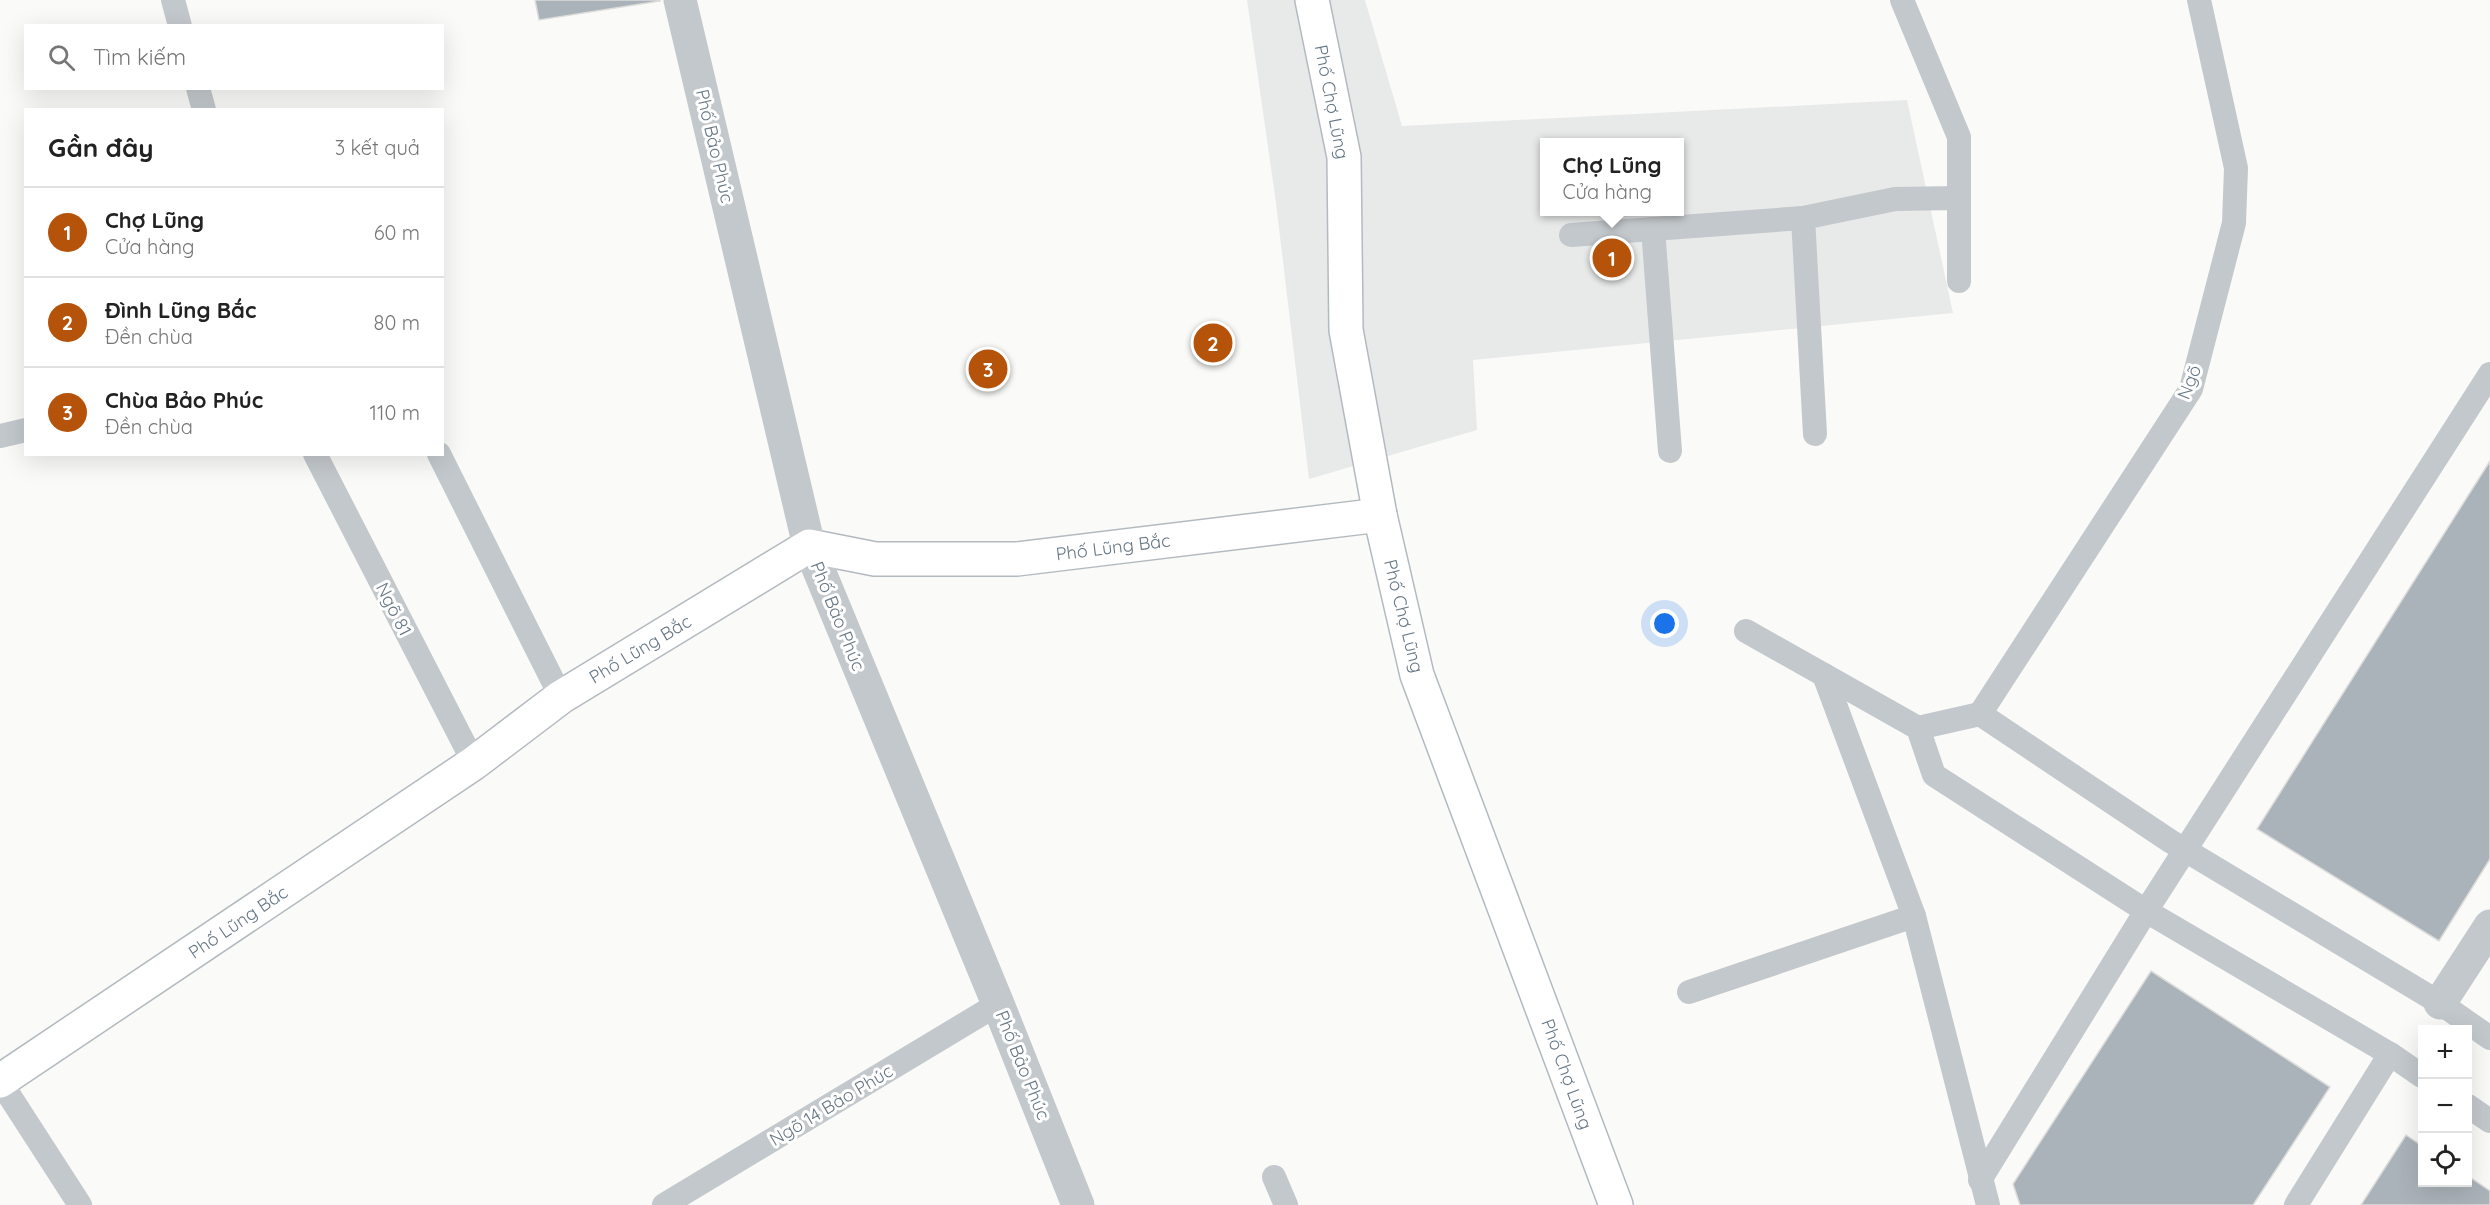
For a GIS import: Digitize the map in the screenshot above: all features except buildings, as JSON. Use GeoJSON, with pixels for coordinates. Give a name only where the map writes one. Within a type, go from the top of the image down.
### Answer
{"type":"FeatureCollection","features":[{"type":"Feature","properties":{"kind":"street","name":"Phố Bảo Phúc"},"geometry":{"type":"LineString","coordinates":[[680,0],[809,546],[998,1004],[1078,1205]]}},
{"type":"Feature","properties":{"kind":"street","name":"Phố Chợ Lũng"},"geometry":{"type":"LineString","coordinates":[[1312,0],[1344,157],[1346,330],[1380,515],[1418,675],[1616,1205]]}},
{"type":"Feature","properties":{"kind":"street","name":"Phố Lũng Bắc"},"geometry":{"type":"LineString","coordinates":[[0,1081],[474,763],[561,697],[809,546],[875,559],[1017,559],[1380,515]]}},
{"type":"Feature","properties":{"kind":"street"},"geometry":{"type":"LineString","coordinates":[[2440,1003],[2490,926]]}},
{"type":"Feature","properties":{"kind":"lane"},"geometry":{"type":"LineString","coordinates":[[173,0],[179,24]]}},
{"type":"Feature","properties":{"kind":"lane"},"geometry":{"type":"LineString","coordinates":[[1902,0],[1959,137],[1959,281]]}},
{"type":"Feature","properties":{"kind":"lane","name":"Ngõ"},"geometry":{"type":"LineString","coordinates":[[1980,714],[2191,389],[2234,224],[2236,168],[2199,0]]}},
{"type":"Feature","properties":{"kind":"lane"},"geometry":{"type":"LineString","coordinates":[[199,90],[203,108]]}},
{"type":"Feature","properties":{"kind":"lane"},"geometry":{"type":"LineString","coordinates":[[1571,236],[1803,218],[1895,199],[1958,198]]}},
{"type":"Feature","properties":{"kind":"lane"},"geometry":{"type":"LineString","coordinates":[[1803,218],[1815,434]]}},
{"type":"Feature","properties":{"kind":"lane"},"geometry":{"type":"LineString","coordinates":[[1653,229],[1670,451]]}},
{"type":"Feature","properties":{"kind":"lane"},"geometry":{"type":"LineString","coordinates":[[1980,1180],[2146,911],[2490,374]]}},
{"type":"Feature","properties":{"kind":"lane"},"geometry":{"type":"LineString","coordinates":[[0,436],[24,430]]}},
{"type":"Feature","properties":{"kind":"lane","name":"Ngõ 81"},"geometry":{"type":"LineString","coordinates":[[316,456],[474,763]]}},
{"type":"Feature","properties":{"kind":"lane"},"geometry":{"type":"LineString","coordinates":[[440,456],[561,697]]}},
{"type":"Feature","properties":{"kind":"lane"},"geometry":{"type":"LineString","coordinates":[[1746,631],[1918,728],[1934,775],[2146,911],[2390,1054],[2418,1073]]}},
{"type":"Feature","properties":{"kind":"lane"},"geometry":{"type":"LineString","coordinates":[[1824,675],[1914,916],[1988,1205]]}},
{"type":"Feature","properties":{"kind":"lane"},"geometry":{"type":"LineString","coordinates":[[1918,728],[1980,714],[2187,850],[2440,1003],[2490,1038]]}},
{"type":"Feature","properties":{"kind":"lane"},"geometry":{"type":"LineString","coordinates":[[1689,992],[1914,916]]}},
{"type":"Feature","properties":{"kind":"lane","name":"Ngõ 14 Bảo Phúc"},"geometry":{"type":"LineString","coordinates":[[664,1205],[998,1004]]}},
{"type":"Feature","properties":{"kind":"lane"},"geometry":{"type":"LineString","coordinates":[[2296,1205],[2390,1054]]}},
{"type":"Feature","properties":{"kind":"lane"},"geometry":{"type":"LineString","coordinates":[[0,1081],[80,1205]]}},
{"type":"Feature","properties":{"kind":"lane"},"geometry":{"type":"LineString","coordinates":[[2472,1109],[2490,1121]]}},
{"type":"Feature","properties":{"kind":"lane"},"geometry":{"type":"LineString","coordinates":[[1274,1177],[1286,1205]]}},
{"type":"Feature","properties":{"kind":"shaded area"},"geometry":{"type":"Polygon","coordinates":[[[1247,0],[1365,0],[1402,126],[1907,100],[1953,313],[1473,360],[1477,430],[1309,479],[1276,203],[1247,0]]]}},
{"type":"Feature","properties":{"kind":"place","name":"Chợ Lũng"},"geometry":{"type":"Point","coordinates":[1612,258]}},
{"type":"Feature","properties":{"kind":"place","name":"Đình Lũng Bắc"},"geometry":{"type":"Point","coordinates":[1213,343]}},
{"type":"Feature","properties":{"kind":"place","name":"Chùa Bảo Phúc"},"geometry":{"type":"Point","coordinates":[988,369]}}]}
